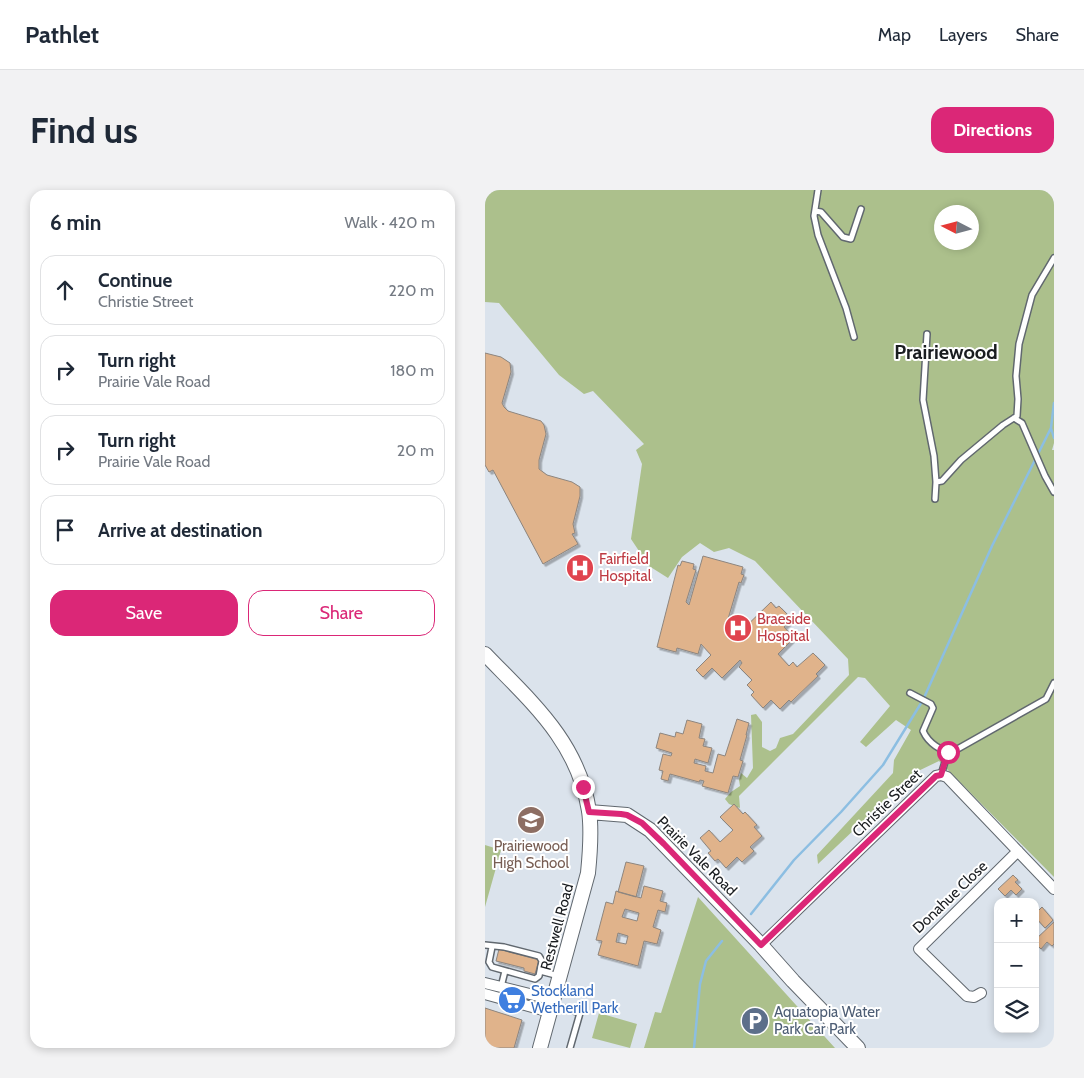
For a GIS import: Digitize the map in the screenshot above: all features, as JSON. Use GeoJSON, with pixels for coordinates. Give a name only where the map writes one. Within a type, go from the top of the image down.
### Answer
{"type":"FeatureCollection","features":[{"type":"Feature","properties":{"kind":"main road"},"geometry":{"type":"LineString","coordinates":[[485,654],[547,718],[562,738],[575,764],[589,812]]}},
{"type":"Feature","properties":{"kind":"main road","name":"Prairie Vale Road"},"geometry":{"type":"LineString","coordinates":[[589,812],[627,815],[646,827],[858,1048]]}},
{"type":"Feature","properties":{"kind":"main road","name":"Restwell Road"},"geometry":{"type":"LineString","coordinates":[[540,1048],[587,873],[590,844],[589,812]]}},
{"type":"Feature","properties":{"kind":"street","name":"Christie Street"},"geometry":{"type":"LineString","coordinates":[[761,945],[936,776],[941,775],[947,777],[1054,889]]}},
{"type":"Feature","properties":{"kind":"street","name":"Donahue Close"},"geometry":{"type":"LineString","coordinates":[[981,993],[975,997],[967,996],[919,948],[1018,851]]}},
{"type":"Feature","properties":{"kind":"street"},"geometry":{"type":"LineString","coordinates":[[485,983],[552,1006]]}},
{"type":"Feature","properties":{"kind":"street"},"geometry":{"type":"LineString","coordinates":[[485,994],[552,1006]]}},
{"type":"Feature","properties":{"kind":"lane"},"geometry":{"type":"LineString","coordinates":[[818,190],[814,216],[818,235],[846,308],[854,337]]}},
{"type":"Feature","properties":{"kind":"lane"},"geometry":{"type":"LineString","coordinates":[[815,211],[821,212],[843,237],[851,239],[861,209]]}},
{"type":"Feature","properties":{"kind":"lane"},"geometry":{"type":"LineString","coordinates":[[936,482],[942,481],[961,460],[1003,425],[1017,416],[1016,376],[1019,344],[1032,295],[1054,258]]}},
{"type":"Feature","properties":{"kind":"lane"},"geometry":{"type":"LineString","coordinates":[[927,334],[923,400],[934,456],[935,499]]}},
{"type":"Feature","properties":{"kind":"lane"},"geometry":{"type":"LineString","coordinates":[[1014,418],[1022,423],[1054,492]]}},
{"type":"Feature","properties":{"kind":"lane"},"geometry":{"type":"LineString","coordinates":[[910,693],[931,704],[933,708],[923,731],[925,738],[941,750],[948,752],[954,751],[1046,699],[1054,683]]}},
{"type":"Feature","properties":{"kind":"lane"},"geometry":{"type":"LineString","coordinates":[[941,775],[948,752]]}},
{"type":"Feature","properties":{"kind":"lane"},"geometry":{"type":"LineString","coordinates":[[485,945],[504,947],[539,956],[542,961],[539,976],[535,979],[492,967],[489,964],[493,947]]}},
{"type":"Feature","properties":{"kind":"lane"},"geometry":{"type":"LineString","coordinates":[[501,987],[505,971]]}},
{"type":"Feature","properties":{"kind":"lane"},"geometry":{"type":"LineString","coordinates":[[540,971],[560,976]]}},
{"type":"Feature","properties":{"kind":"lane"},"geometry":{"type":"LineString","coordinates":[[552,1006],[580,1013],[570,1048]]}},
{"type":"Feature","properties":{"kind":"green space"},"geometry":{"type":"Polygon","coordinates":[[[485,190],[1054,190],[1054,443],[1052,450],[1054,450],[1054,877],[939,761],[914,773],[818,864],[817,855],[893,773],[894,760],[911,730],[896,720],[866,747],[860,742],[890,706],[865,678],[858,677],[739,796],[740,808],[729,804],[725,799],[740,786],[741,773],[747,778],[753,768],[751,715],[756,714],[762,722],[762,747],[770,751],[776,748],[780,738],[793,734],[849,675],[848,659],[755,561],[729,548],[714,552],[700,543],[682,557],[668,578],[649,566],[631,539],[642,464],[636,450],[644,444],[593,391],[584,394],[559,375],[499,303],[485,302],[485,190]]]}},
{"type":"Feature","properties":{"kind":"green space"},"geometry":{"type":"Polygon","coordinates":[[[485,845],[501,850],[485,907],[485,845]]]}},
{"type":"Feature","properties":{"kind":"green space"},"geometry":{"type":"Polygon","coordinates":[[[698,897],[835,1048],[644,1048],[655,1012],[661,1013],[698,897]]]}},
{"type":"Feature","properties":{"kind":"green space"},"geometry":{"type":"Polygon","coordinates":[[[599,1013],[637,1024],[630,1048],[592,1038],[599,1013]]]}},
{"type":"Feature","properties":{"kind":"building"},"geometry":{"type":"Polygon","coordinates":[[[485,353],[501,357],[510,363],[511,372],[502,403],[504,407],[508,411],[541,421],[544,425],[546,434],[539,460],[539,469],[547,475],[572,482],[580,487],[580,496],[573,524],[575,533],[572,534],[578,544],[543,564],[493,470],[489,472],[485,465],[485,353]]]}},
{"type":"Feature","properties":{"kind":"building"},"geometry":{"type":"Polygon","coordinates":[[[703,556],[743,567],[741,574],[744,575],[741,583],[739,582],[728,619],[732,621],[730,630],[736,636],[771,602],[776,608],[779,606],[787,614],[785,617],[790,622],[784,627],[794,638],[778,654],[789,666],[793,662],[797,667],[813,653],[825,665],[816,674],[818,676],[791,702],[789,700],[780,709],[771,700],[763,708],[751,695],[754,692],[747,685],[752,680],[739,667],[742,663],[740,660],[722,678],[712,668],[703,677],[696,670],[711,655],[701,644],[698,654],[677,648],[676,652],[657,647],[678,565],[680,566],[682,561],[694,564],[693,569],[696,570],[686,602],[689,605],[703,556]]]}},
{"type":"Feature","properties":{"kind":"building"},"geometry":{"type":"Polygon","coordinates":[[[737,719],[749,723],[740,760],[743,761],[738,777],[733,776],[728,793],[702,786],[704,781],[700,780],[699,782],[670,774],[668,781],[661,779],[663,771],[659,770],[663,754],[671,756],[672,753],[656,748],[660,733],[675,737],[676,732],[683,734],[687,720],[702,724],[699,738],[705,739],[703,746],[712,748],[708,763],[695,759],[694,763],[706,766],[705,771],[713,773],[718,754],[725,756],[737,719]]]}},
{"type":"Feature","properties":{"kind":"building"},"geometry":{"type":"Polygon","coordinates":[[[734,804],[743,814],[745,812],[757,825],[754,827],[762,836],[750,847],[754,851],[742,862],[737,857],[726,868],[718,859],[715,861],[708,853],[711,851],[700,838],[709,830],[720,842],[733,830],[720,817],[734,804]]]}},
{"type":"Feature","properties":{"kind":"building"},"geometry":{"type":"Polygon","coordinates":[[[626,862],[644,866],[636,897],[618,892],[626,862]]]}},
{"type":"Feature","properties":{"kind":"building"},"geometry":{"type":"Polygon","coordinates":[[[1013,875],[1018,880],[1015,882],[1022,889],[1016,895],[1011,890],[1005,896],[998,889],[1013,875]]]}},
{"type":"Feature","properties":{"kind":"building"},"geometry":{"type":"Polygon","coordinates":[[[644,886],[663,891],[660,901],[667,903],[665,912],[658,910],[653,927],[661,930],[657,944],[644,941],[638,966],[598,955],[602,941],[596,940],[606,902],[613,904],[616,891],[641,898],[644,886]],[[625,909],[622,917],[637,921],[639,913],[625,909]],[[618,933],[616,942],[626,944],[628,936],[618,933]]]}},
{"type":"Feature","properties":{"kind":"building"},"geometry":{"type":"Polygon","coordinates":[[[1042,907],[1053,920],[1045,928],[1039,921],[1039,910],[1042,907]]]}},
{"type":"Feature","properties":{"kind":"building"},"geometry":{"type":"Polygon","coordinates":[[[1054,922],[1054,944],[1052,946],[1047,942],[1041,949],[1039,947],[1039,936],[1054,922]]]}},
{"type":"Feature","properties":{"kind":"building"},"geometry":{"type":"Polygon","coordinates":[[[499,949],[539,960],[535,974],[524,971],[524,968],[496,961],[499,949]]]}},
{"type":"Feature","properties":{"kind":"building"},"geometry":{"type":"Polygon","coordinates":[[[485,1008],[522,1020],[514,1048],[485,1048],[485,1008]]]}},
{"type":"Feature","properties":{"kind":"waterway"},"geometry":{"type":"LineString","coordinates":[[1054,403],[1051,428],[1054,438]]}},
{"type":"Feature","properties":{"kind":"waterway"},"geometry":{"type":"LineString","coordinates":[[751,914],[794,860],[883,765],[923,700],[992,546],[1051,428]]}},
{"type":"Feature","properties":{"kind":"waterway"},"geometry":{"type":"LineString","coordinates":[[694,1048],[700,984],[706,961],[722,941]]}},
{"type":"Feature","properties":{"kind":"place","name":"Fairfield Hospital"},"geometry":{"type":"Point","coordinates":[580,568]}},
{"type":"Feature","properties":{"kind":"place","name":"Braeside Hospital"},"geometry":{"type":"Point","coordinates":[738,628]}},
{"type":"Feature","properties":{"kind":"place","name":"Prairiewood High School"},"geometry":{"type":"Point","coordinates":[531,820]}},
{"type":"Feature","properties":{"kind":"place","name":"Stockland Wetherill Park"},"geometry":{"type":"Point","coordinates":[512,1000]}},
{"type":"Feature","properties":{"kind":"place","name":"Aquatopia Water Park Car Park"},"geometry":{"type":"Point","coordinates":[755,1021]}},
{"type":"Feature","properties":{"kind":"district","name":"Prairiewood"},"geometry":{"type":"Point","coordinates":[946,352]}},
{"type":"Feature","properties":{"kind":"route"},"geometry":{"type":"LineString","coordinates":[[583,787],[589,812],[627,815],[642,823],[761,945],[936,776],[941,775],[948,752]]}}]}
